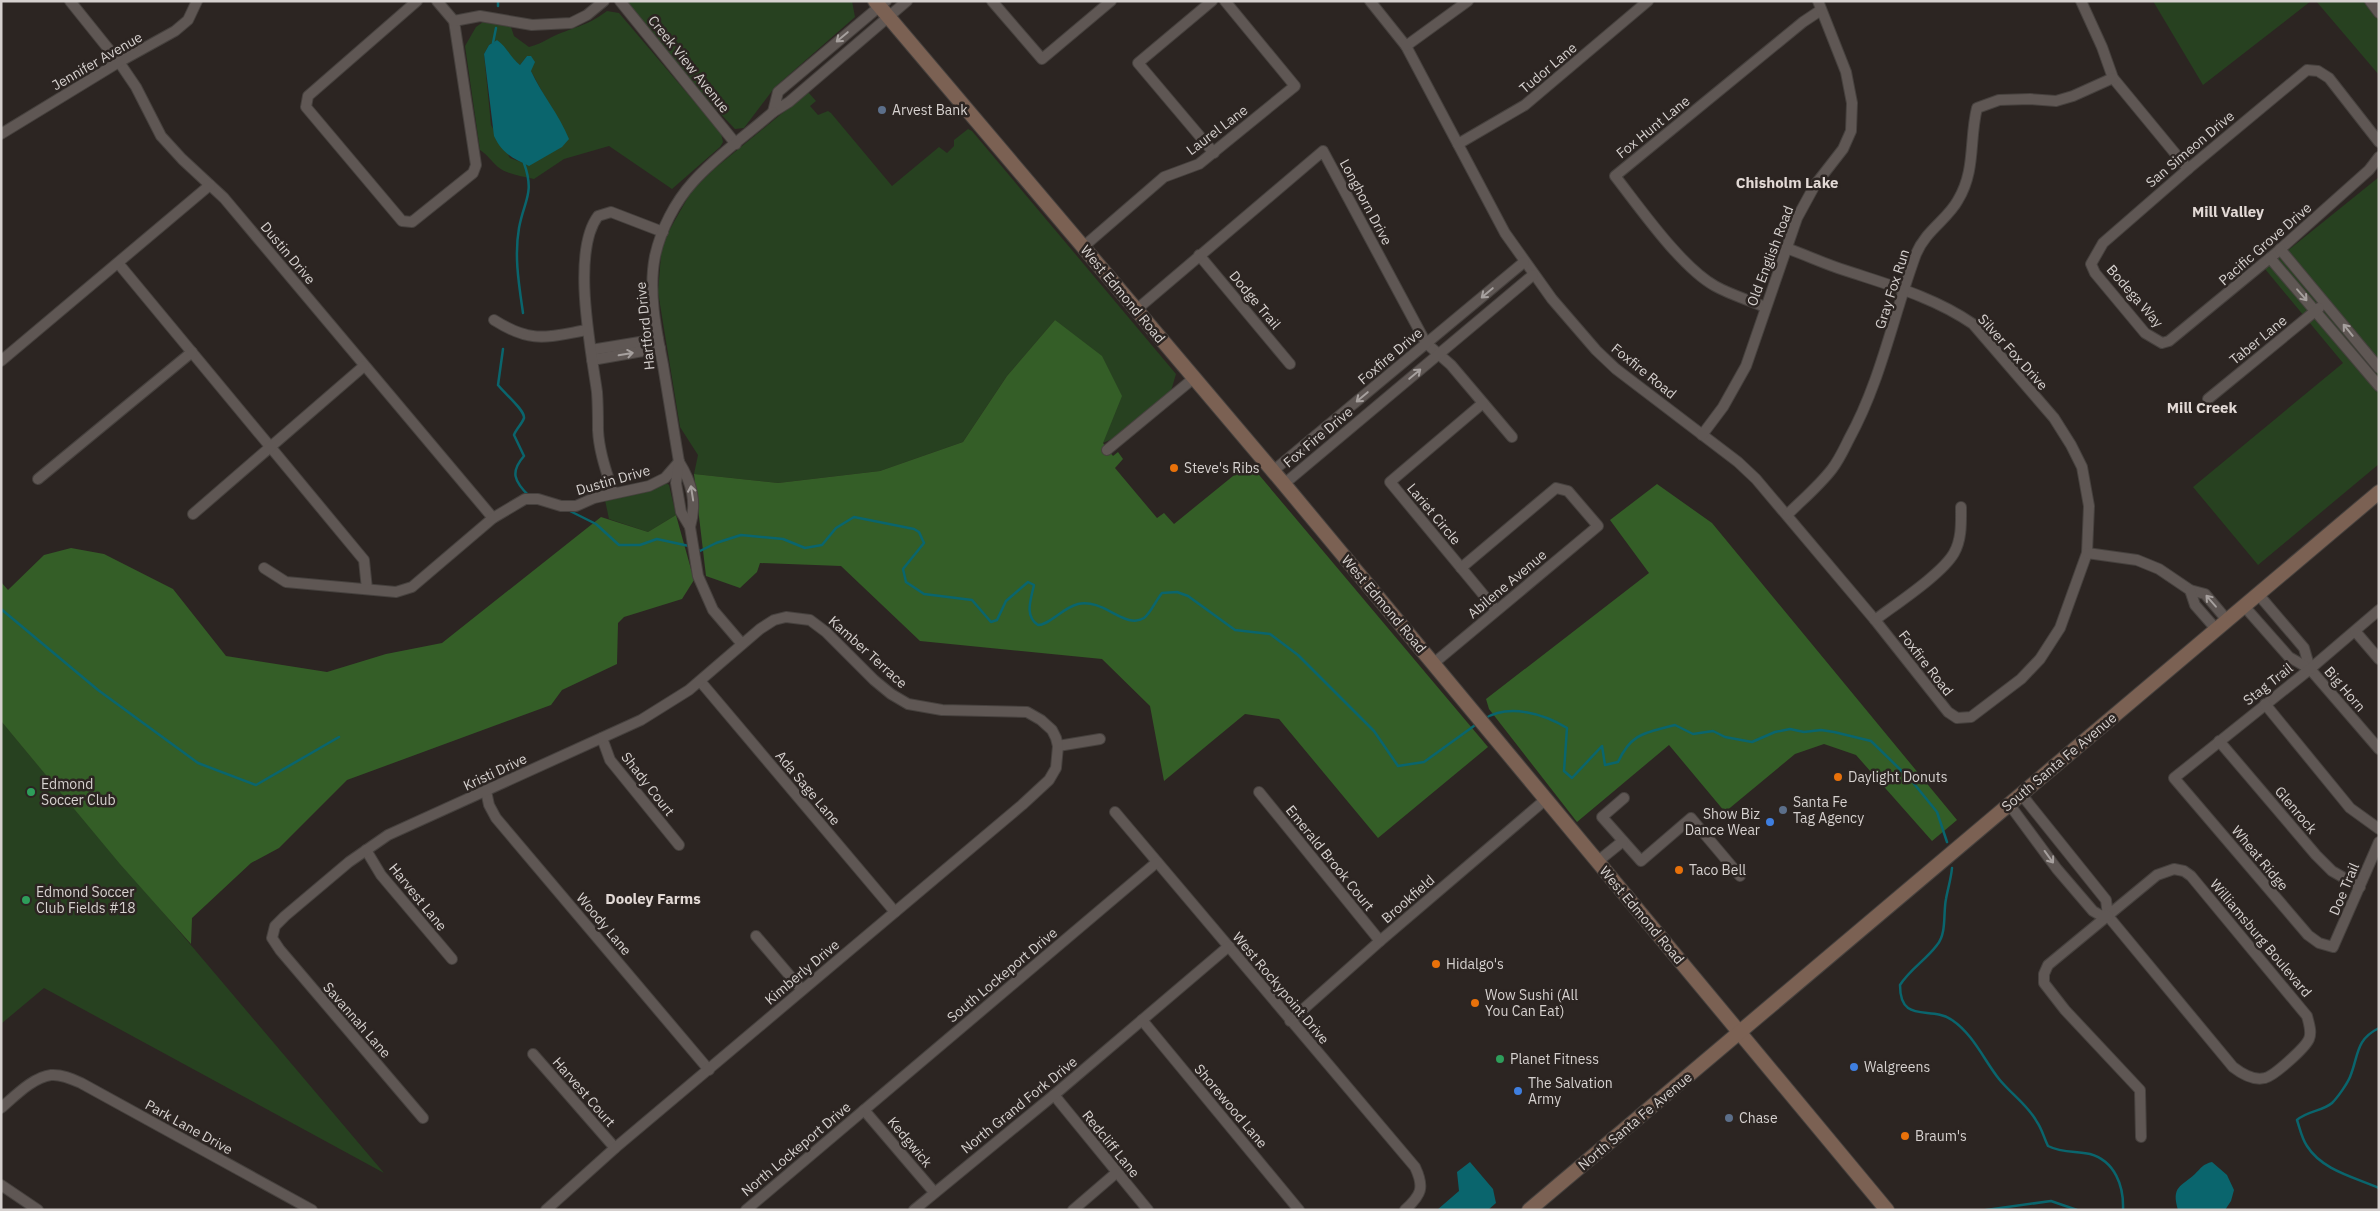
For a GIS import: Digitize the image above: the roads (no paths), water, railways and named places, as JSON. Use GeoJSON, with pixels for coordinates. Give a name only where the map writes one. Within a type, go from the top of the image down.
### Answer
{"type":"FeatureCollection","features":[{"type":"Feature","properties":{"kind":"main road","name":"West Edmond Road"},"geometry":{"type":"LineString","coordinates":[[880,3],[889,18],[1434,663],[1545,800],[1887,1210]]}},
{"type":"Feature","properties":{"kind":"main road","name":"South Santa Fe Avenue"},"geometry":{"type":"LineString","coordinates":[[1740,1032],[2379,492]]}},
{"type":"Feature","properties":{"kind":"main road","name":"North Santa Fe Avenue"},"geometry":{"type":"LineString","coordinates":[[1529,1210],[1740,1032]]}},
{"type":"Feature","properties":{"kind":"street","name":"Dustin Drive"},"geometry":{"type":"LineString","coordinates":[[70,1],[119,62],[136,87],[161,136],[224,198],[493,518]]}},
{"type":"Feature","properties":{"kind":"street","name":"Jennifer Avenue"},"geometry":{"type":"LineString","coordinates":[[1,134],[119,62],[176,31],[188,20],[197,1]]}},
{"type":"Feature","properties":{"kind":"street"},"geometry":{"type":"LineString","coordinates":[[417,1],[308,96],[306,107],[402,221],[412,222],[473,172],[476,165],[454,20],[437,1]]}},
{"type":"Feature","properties":{"kind":"street"},"geometry":{"type":"LineString","coordinates":[[454,20],[480,16],[532,25],[571,23],[587,15],[604,1]]}},
{"type":"Feature","properties":{"kind":"street","name":"Creek View Avenue"},"geometry":{"type":"LineString","coordinates":[[620,1],[736,144]]}},
{"type":"Feature","properties":{"kind":"street","name":"Hartford Drive"},"geometry":{"type":"LineString","coordinates":[[742,644],[713,610],[704,593],[698,576],[690,526],[681,512],[676,483],[679,462],[652,293],[655,256],[662,232],[672,213],[693,182],[774,112],[789,102],[889,18],[906,1]]}},
{"type":"Feature","properties":{"kind":"street"},"geometry":{"type":"LineString","coordinates":[[992,1],[1042,59],[1111,1]]}},
{"type":"Feature","properties":{"kind":"street"},"geometry":{"type":"LineString","coordinates":[[1212,1],[1138,63],[1214,153]]}},
{"type":"Feature","properties":{"kind":"street","name":"Laurel Lane"},"geometry":{"type":"LineString","coordinates":[[1083,247],[1164,177],[1199,164],[1295,86],[1225,1]]}},
{"type":"Feature","properties":{"kind":"street","name":"Foxfire Road"},"geometry":{"type":"LineString","coordinates":[[1370,1],[1406,46],[1505,233],[1533,275],[1596,350],[1616,369],[1756,479],[1875,620],[1944,708],[1957,718]]}},
{"type":"Feature","properties":{"kind":"street"},"geometry":{"type":"LineString","coordinates":[[1406,46],[1468,1]]}},
{"type":"Feature","properties":{"kind":"street","name":"Tudor Lane"},"geometry":{"type":"LineString","coordinates":[[1458,144],[1525,105],[1648,1]]}},
{"type":"Feature","properties":{"kind":"street"},"geometry":{"type":"LineString","coordinates":[[2081,1],[2102,46],[2112,78],[2188,169]]}},
{"type":"Feature","properties":{"kind":"street"},"geometry":{"type":"LineString","coordinates":[[2370,1],[2379,13]]}},
{"type":"Feature","properties":{"kind":"street"},"geometry":{"type":"LineString","coordinates":[[774,112],[778,92],[880,3]]}},
{"type":"Feature","properties":{"kind":"street","name":"Old English Road"},"geometry":{"type":"LineString","coordinates":[[1702,435],[1723,407],[1746,366],[1796,218],[1816,185],[1843,149],[1851,132],[1852,103],[1846,72],[1819,6]]}},
{"type":"Feature","properties":{"kind":"street","name":"Fox Hunt Lane"},"geometry":{"type":"LineString","coordinates":[[1765,307],[1716,287],[1703,278],[1687,264],[1614,176],[1803,22],[1819,6]]}},
{"type":"Feature","properties":{"kind":"street","name":"San Simeon Drive"},"geometry":{"type":"LineString","coordinates":[[2091,264],[2103,242],[2296,78],[2308,70],[2318,70],[2329,78],[2379,142]]}},
{"type":"Feature","properties":{"kind":"street","name":"Gray Fox Run"},"geometry":{"type":"LineString","coordinates":[[1787,515],[1833,468],[1861,417],[1887,350],[1904,289],[1918,251],[1928,234],[1958,202],[1965,184],[1971,166],[1973,124],[1977,108],[1999,100],[2030,98],[2056,101],[2073,96],[2112,78]]}},
{"type":"Feature","properties":{"kind":"street","name":"Longhorn Drive"},"geometry":{"type":"LineString","coordinates":[[1136,310],[1323,151],[1426,343],[1451,365],[1512,437]]}},
{"type":"Feature","properties":{"kind":"street","name":"Pacific Grove Drive"},"geometry":{"type":"LineString","coordinates":[[2162,343],[2176,337],[2270,258],[2370,170],[2379,157]]}},
{"type":"Feature","properties":{"kind":"street"},"geometry":{"type":"LineString","coordinates":[[1,361],[210,185]]}},
{"type":"Feature","properties":{"kind":"street"},"geometry":{"type":"LineString","coordinates":[[613,493],[603,462],[592,355],[584,300],[585,263],[589,236],[598,216],[611,212],[662,232]]}},
{"type":"Feature","properties":{"kind":"street","name":"Silver Fox Drive"},"geometry":{"type":"LineString","coordinates":[[1786,248],[1843,270],[1904,289],[1956,312],[1973,324],[2054,418],[2082,467],[2089,506],[2087,553],[2060,628],[2040,659],[2021,679],[1970,717],[1957,718]]}},
{"type":"Feature","properties":{"kind":"street"},"geometry":{"type":"LineString","coordinates":[[2280,249],[2379,368]]}},
{"type":"Feature","properties":{"kind":"street","name":"Dodge Trail"},"geometry":{"type":"LineString","coordinates":[[1199,255],[1290,364]]}},
{"type":"Feature","properties":{"kind":"street"},"geometry":{"type":"LineString","coordinates":[[2270,258],[2379,386]]}},
{"type":"Feature","properties":{"kind":"street","name":"Foxfire Drive"},"geometry":{"type":"LineString","coordinates":[[1273,471],[1524,262]]}},
{"type":"Feature","properties":{"kind":"street"},"geometry":{"type":"LineString","coordinates":[[118,263],[364,560],[366,589]]}},
{"type":"Feature","properties":{"kind":"street","name":"Bodega Way"},"geometry":{"type":"LineString","coordinates":[[2091,264],[2095,273],[2145,333],[2162,343]]}},
{"type":"Feature","properties":{"kind":"street"},"geometry":{"type":"LineString","coordinates":[[1438,354],[1533,275]]}},
{"type":"Feature","properties":{"kind":"street","name":"Taber Lane"},"geometry":{"type":"LineString","coordinates":[[2208,399],[2325,302]]}},
{"type":"Feature","properties":{"kind":"street"},"geometry":{"type":"LineString","coordinates":[[494,320],[514,333],[533,337],[588,330]]}},
{"type":"Feature","properties":{"kind":"street"},"geometry":{"type":"LineString","coordinates":[[592,355],[659,343]]}},
{"type":"Feature","properties":{"kind":"street"},"geometry":{"type":"LineString","coordinates":[[38,479],[192,352]]}},
{"type":"Feature","properties":{"kind":"street","name":"Fox Fire Drive"},"geometry":{"type":"LineString","coordinates":[[1284,484],[1438,354]]}},
{"type":"Feature","properties":{"kind":"street"},"geometry":{"type":"LineString","coordinates":[[193,514],[364,366]]}},
{"type":"Feature","properties":{"kind":"street"},"geometry":{"type":"LineString","coordinates":[[1106,450],[1194,378]]}},
{"type":"Feature","properties":{"kind":"street","name":"Lariet Circle"},"geometry":{"type":"LineString","coordinates":[[1483,403],[1390,482],[1496,610]]}},
{"type":"Feature","properties":{"kind":"street","name":"Dustin Drive"},"geometry":{"type":"LineString","coordinates":[[264,568],[286,582],[396,592],[412,587],[493,518],[525,499],[538,499],[561,506],[576,506],[613,493],[649,486],[665,478],[679,462]]}},
{"type":"Feature","properties":{"kind":"street","name":"Abilene Avenue"},"geometry":{"type":"LineString","coordinates":[[1434,663],[1598,526],[1568,491],[1556,488],[1461,568]]}},
{"type":"Feature","properties":{"kind":"street"},"geometry":{"type":"LineString","coordinates":[[1875,620],[1941,568],[1954,553],[1960,537],[1961,507]]}},
{"type":"Feature","properties":{"kind":"street"},"geometry":{"type":"LineString","coordinates":[[2087,553],[2137,560],[2170,576],[2190,590],[2205,594],[2227,620]]}},
{"type":"Feature","properties":{"kind":"street"},"geometry":{"type":"LineString","coordinates":[[2190,590],[2195,605],[2216,630]]}},
{"type":"Feature","properties":{"kind":"street","name":"Big Horn"},"geometry":{"type":"LineString","coordinates":[[2258,594],[2304,648],[2310,669]]}},
{"type":"Feature","properties":{"kind":"street","name":"Big Horn"},"geometry":{"type":"LineString","coordinates":[[2244,606],[2289,657],[2310,669],[2379,750]]}},
{"type":"Feature","properties":{"kind":"street","name":"Stag Trail"},"geometry":{"type":"LineString","coordinates":[[2174,778],[2310,669],[2379,610]]}},
{"type":"Feature","properties":{"kind":"street","name":"Kamber Terrace"},"geometry":{"type":"LineString","coordinates":[[742,644],[774,620],[786,617],[810,620],[826,632],[874,680],[891,694],[908,704],[942,710],[1027,712],[1052,730],[1058,746]]}},
{"type":"Feature","properties":{"kind":"street"},"geometry":{"type":"LineString","coordinates":[[2269,635],[2283,623]]}},
{"type":"Feature","properties":{"kind":"street"},"geometry":{"type":"LineString","coordinates":[[2355,631],[2379,660]]}},
{"type":"Feature","properties":{"kind":"street","name":"Kristi Drive"},"geometry":{"type":"LineString","coordinates":[[272,938],[275,926],[285,916],[366,850],[388,835],[642,720],[669,704],[700,681],[742,644]]}},
{"type":"Feature","properties":{"kind":"street","name":"Ada Sage Lane"},"geometry":{"type":"LineString","coordinates":[[700,681],[895,912]]}},
{"type":"Feature","properties":{"kind":"street"},"geometry":{"type":"LineString","coordinates":[[2265,704],[2350,808],[2379,829]]}},
{"type":"Feature","properties":{"kind":"street","name":"Shady Court"},"geometry":{"type":"LineString","coordinates":[[602,738],[610,760],[679,845]]}},
{"type":"Feature","properties":{"kind":"street"},"geometry":{"type":"LineString","coordinates":[[1058,746],[1100,739]]}},
{"type":"Feature","properties":{"kind":"street","name":"Glenrock"},"geometry":{"type":"LineString","coordinates":[[2219,741],[2316,855],[2332,871],[2360,888]]}},
{"type":"Feature","properties":{"kind":"street","name":"Kimberly Drive"},"geometry":{"type":"LineString","coordinates":[[546,1210],[615,1148],[1049,780],[1056,768],[1058,746]]}},
{"type":"Feature","properties":{"kind":"street","name":"Wheat Ridge"},"geometry":{"type":"LineString","coordinates":[[2174,778],[2304,930],[2319,943],[2333,948]]}},
{"type":"Feature","properties":{"kind":"street","name":"Woody Lane"},"geometry":{"type":"LineString","coordinates":[[486,791],[489,805],[496,818],[709,1070]]}},
{"type":"Feature","properties":{"kind":"street","name":"Emerald Brook Court"},"geometry":{"type":"LineString","coordinates":[[1259,792],[1380,941]]}},
{"type":"Feature","properties":{"kind":"street","name":"Williamsburg Boulevard"},"geometry":{"type":"LineString","coordinates":[[2021,794],[2079,869],[2106,900],[2108,916],[2233,1067],[2242,1074],[2254,1078],[2266,1078],[2309,1039],[2311,1029],[2307,1016],[2188,873],[2174,869],[2162,872],[2108,916],[2048,965],[2044,974],[2044,983],[2065,1010],[2140,1090],[2142,1137]]}},
{"type":"Feature","properties":{"kind":"street"},"geometry":{"type":"LineString","coordinates":[[1624,798],[1602,817],[1641,861],[1691,818],[1740,876]]}},
{"type":"Feature","properties":{"kind":"street","name":"Brookfield"},"geometry":{"type":"LineString","coordinates":[[1290,1021],[1380,941],[1545,800]]}},
{"type":"Feature","properties":{"kind":"street","name":"Williamsburg Boulevard"},"geometry":{"type":"LineString","coordinates":[[2009,804],[2068,882],[2093,911],[2100,915],[2108,916]]}},
{"type":"Feature","properties":{"kind":"street","name":"West Rockypoint Drive"},"geometry":{"type":"LineString","coordinates":[[1115,812],[1415,1168],[1422,1184],[1417,1198],[1405,1210]]}},
{"type":"Feature","properties":{"kind":"street"},"geometry":{"type":"LineString","coordinates":[[2033,837],[2042,821]]}},
{"type":"Feature","properties":{"kind":"street"},"geometry":{"type":"LineString","coordinates":[[1598,862],[1623,841]]}},
{"type":"Feature","properties":{"kind":"street","name":"Doe Trail"},"geometry":{"type":"LineString","coordinates":[[2333,948],[2379,842]]}},
{"type":"Feature","properties":{"kind":"street","name":"Harvest Lane"},"geometry":{"type":"LineString","coordinates":[[366,850],[381,875],[452,959]]}},
{"type":"Feature","properties":{"kind":"street","name":"South Lockeport Drive"},"geometry":{"type":"LineString","coordinates":[[864,1110],[1157,862]]}},
{"type":"Feature","properties":{"kind":"street"},"geometry":{"type":"LineString","coordinates":[[2068,882],[2079,869]]}},
{"type":"Feature","properties":{"kind":"street"},"geometry":{"type":"LineString","coordinates":[[756,936],[802,990]]}},
{"type":"Feature","properties":{"kind":"street","name":"Savannah Lane"},"geometry":{"type":"LineString","coordinates":[[272,938],[280,950],[423,1118]]}},
{"type":"Feature","properties":{"kind":"street","name":"North Grand Fork Drive"},"geometry":{"type":"LineString","coordinates":[[914,1210],[1054,1095],[1228,946]]}},
{"type":"Feature","properties":{"kind":"street","name":"Shorewood Lane"},"geometry":{"type":"LineString","coordinates":[[1142,1020],[1299,1210]]}},
{"type":"Feature","properties":{"kind":"street","name":"Harvest Court"},"geometry":{"type":"LineString","coordinates":[[533,1054],[615,1148]]}},
{"type":"Feature","properties":{"kind":"street","name":"Park Lane Drive"},"geometry":{"type":"LineString","coordinates":[[1,1108],[30,1085],[50,1075],[64,1076],[82,1083],[312,1210]]}},
{"type":"Feature","properties":{"kind":"street","name":"Redcliff Lane"},"geometry":{"type":"LineString","coordinates":[[1054,1095],[1148,1210]]}},
{"type":"Feature","properties":{"kind":"street","name":"Kedgwick"},"geometry":{"type":"LineString","coordinates":[[864,1110],[934,1192]]}},
{"type":"Feature","properties":{"kind":"street","name":"North Lockeport Drive"},"geometry":{"type":"LineString","coordinates":[[746,1210],[864,1110]]}},
{"type":"Feature","properties":{"kind":"street"},"geometry":{"type":"LineString","coordinates":[[1073,1210],[1116,1173]]}},
{"type":"Feature","properties":{"kind":"street"},"geometry":{"type":"LineString","coordinates":[[1,1185],[38,1210]]}},
{"type":"Feature","properties":{"kind":"water"},"geometry":{"type":"Polygon","coordinates":[[[497,40],[520,65],[527,56],[531,56],[535,62],[531,71],[569,139],[562,147],[529,166],[508,154],[500,147],[494,136],[484,54],[489,45],[497,40]]]}},
{"type":"Feature","properties":{"kind":"water"},"geometry":{"type":"Polygon","coordinates":[[[1470,1162],[1493,1189],[1496,1203],[1488,1210],[1437,1210],[1459,1191],[1457,1172],[1470,1162]]]}},
{"type":"Feature","properties":{"kind":"water"},"geometry":{"type":"Polygon","coordinates":[[[2212,1162],[2227,1175],[2234,1190],[2231,1201],[2225,1210],[2178,1210],[2176,1196],[2179,1188],[2202,1166],[2212,1162]]]}},
{"type":"Feature","properties":{"kind":"waterway"},"geometry":{"type":"LineString","coordinates":[[498,1],[498,6]]}},
{"type":"Feature","properties":{"kind":"waterway"},"geometry":{"type":"LineString","coordinates":[[493,43],[496,28]]}},
{"type":"Feature","properties":{"kind":"waterway"},"geometry":{"type":"LineString","coordinates":[[523,313],[517,249],[521,218],[529,190],[524,163]]}},
{"type":"Feature","properties":{"kind":"waterway"},"geometry":{"type":"LineString","coordinates":[[503,349],[498,385],[518,406],[524,418],[514,435],[524,456],[515,472],[517,481],[529,496]]}},
{"type":"Feature","properties":{"kind":"waterway"},"geometry":{"type":"LineString","coordinates":[[568,510],[596,524],[619,545],[640,545],[657,539],[689,546]]}},
{"type":"Feature","properties":{"kind":"waterway"},"geometry":{"type":"LineString","coordinates":[[697,549],[700,551],[716,543],[741,535],[783,539],[805,548],[822,545],[836,528],[854,517],[914,529],[919,532],[924,543],[903,569],[906,582],[924,594],[972,600],[991,622],[997,620],[1006,601],[1028,582],[1034,585],[1030,601],[1030,612],[1031,617],[1038,625],[1047,622],[1072,606],[1088,603],[1097,605],[1129,620],[1137,621],[1147,616],[1162,593],[1177,592],[1188,596],[1235,630],[1270,634],[1298,655],[1374,731],[1398,766],[1424,762],[1478,723]]}},
{"type":"Feature","properties":{"kind":"waterway"},"geometry":{"type":"LineString","coordinates":[[1,609],[98,690],[198,763],[256,785],[339,737]]}},
{"type":"Feature","properties":{"kind":"waterway"},"geometry":{"type":"LineString","coordinates":[[1484,719],[1504,712],[1526,712],[1548,718],[1567,728],[1564,771],[1572,778],[1602,746],[1605,765],[1618,762],[1623,752],[1641,735],[1675,725],[1693,734],[1713,731],[1725,737],[1752,742],[1775,732],[1790,729],[1804,732],[1821,730],[1871,741],[1911,780],[1937,812],[1947,842]]}},
{"type":"Feature","properties":{"kind":"waterway"},"geometry":{"type":"LineString","coordinates":[[1952,868],[1942,935],[1933,950],[1908,974],[1900,985],[1901,997],[1905,1005],[1911,1010],[1944,1016],[1966,1032],[1999,1079],[2033,1116],[2048,1146],[2063,1151],[2090,1154],[2106,1162],[2112,1168],[2120,1184],[2123,1210]]}},
{"type":"Feature","properties":{"kind":"waterway"},"geometry":{"type":"LineString","coordinates":[[2379,1028],[2371,1033],[2362,1043],[2350,1077],[2345,1087],[2332,1103],[2297,1120],[2305,1143],[2321,1161],[2339,1172],[2379,1188]]}},
{"type":"Feature","properties":{"kind":"waterway"},"geometry":{"type":"LineString","coordinates":[[1986,1210],[2051,1201],[2077,1210]]}},
{"type":"Feature","properties":{"kind":"place","name":"Arvest Bank"},"geometry":{"type":"Point","coordinates":[882,110]}},
{"type":"Feature","properties":{"kind":"place","name":"Steve's Ribs"},"geometry":{"type":"Point","coordinates":[1174,468]}},
{"type":"Feature","properties":{"kind":"place","name":"Daylight Donuts"},"geometry":{"type":"Point","coordinates":[1838,777]}},
{"type":"Feature","properties":{"kind":"place","name":"Edmond Soccer Club"},"geometry":{"type":"Point","coordinates":[31,792]}},
{"type":"Feature","properties":{"kind":"place","name":"Santa Fe Tag Agency"},"geometry":{"type":"Point","coordinates":[1783,810]}},
{"type":"Feature","properties":{"kind":"place","name":"Show Biz Dance Wear"},"geometry":{"type":"Point","coordinates":[1770,822]}},
{"type":"Feature","properties":{"kind":"place","name":"Taco Bell"},"geometry":{"type":"Point","coordinates":[1679,870]}},
{"type":"Feature","properties":{"kind":"place","name":"Edmond Soccer Club Fields #18"},"geometry":{"type":"Point","coordinates":[26,900]}},
{"type":"Feature","properties":{"kind":"place","name":"Hidalgo's"},"geometry":{"type":"Point","coordinates":[1436,964]}},
{"type":"Feature","properties":{"kind":"place","name":"Wow Sushi (All You Can Eat)"},"geometry":{"type":"Point","coordinates":[1475,1003]}},
{"type":"Feature","properties":{"kind":"place","name":"Planet Fitness"},"geometry":{"type":"Point","coordinates":[1500,1059]}},
{"type":"Feature","properties":{"kind":"place","name":"Walgreens"},"geometry":{"type":"Point","coordinates":[1854,1067]}},
{"type":"Feature","properties":{"kind":"place","name":"The Salvation Army"},"geometry":{"type":"Point","coordinates":[1518,1091]}},
{"type":"Feature","properties":{"kind":"place","name":"Chase"},"geometry":{"type":"Point","coordinates":[1729,1118]}},
{"type":"Feature","properties":{"kind":"place","name":"Braum's"},"geometry":{"type":"Point","coordinates":[1905,1136]}},
{"type":"Feature","properties":{"kind":"district","name":"Chisholm Lake"},"geometry":{"type":"Point","coordinates":[1787,183]}},
{"type":"Feature","properties":{"kind":"district","name":"Mill Valley"},"geometry":{"type":"Point","coordinates":[2228,212]}},
{"type":"Feature","properties":{"kind":"district","name":"Mill Creek"},"geometry":{"type":"Point","coordinates":[2202,408]}},
{"type":"Feature","properties":{"kind":"district","name":"Dooley Farms"},"geometry":{"type":"Point","coordinates":[653,899]}}]}
